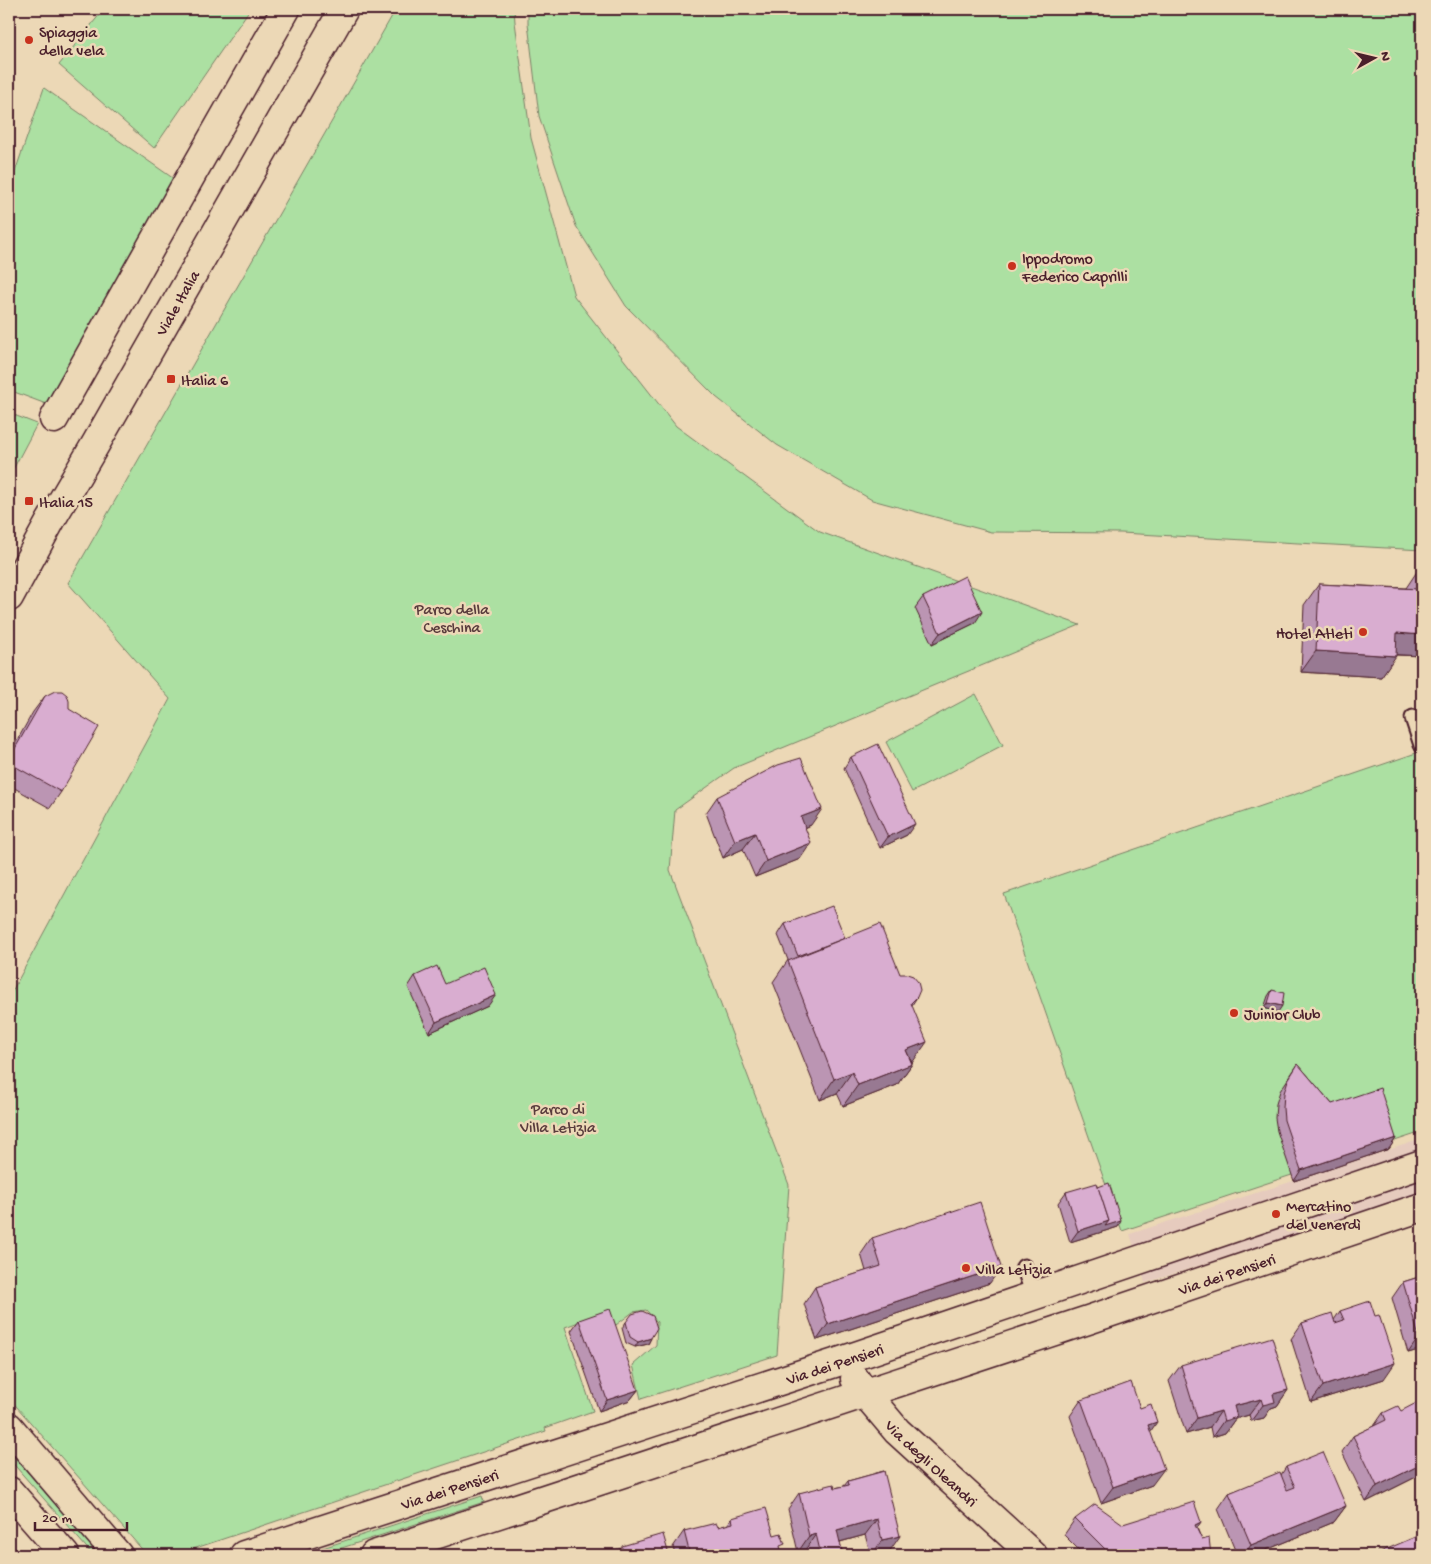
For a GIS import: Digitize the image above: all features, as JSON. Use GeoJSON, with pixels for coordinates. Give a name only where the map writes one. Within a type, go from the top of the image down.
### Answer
{"type":"FeatureCollection","features":[{"type":"Feature","properties":{"kind":"street"},"geometry":{"type":"LineString","coordinates":[[54,419],[286,9]]}},
{"type":"Feature","properties":{"kind":"street","name":"Viale Italia"},"geometry":{"type":"LineString","coordinates":[[9,597],[51,520],[96,445],[344,9]]}},
{"type":"Feature","properties":{"kind":"street","name":"Via dei Pensieri"},"geometry":{"type":"LineString","coordinates":[[244,1555],[841,1361],[1422,1164]]}},
{"type":"Feature","properties":{"kind":"street","name":"Via dei Pensieri"},"geometry":{"type":"LineString","coordinates":[[374,1555],[1088,1320],[1422,1207]]}},
{"type":"Feature","properties":{"kind":"street","name":"Via degli Oleandri"},"geometry":{"type":"LineString","coordinates":[[841,1361],[865,1394],[897,1431],[1033,1555]]}},
{"type":"Feature","properties":{"kind":"street"},"geometry":{"type":"LineString","coordinates":[[9,1427],[118,1555]]}},
{"type":"Feature","properties":{"kind":"street"},"geometry":{"type":"LineString","coordinates":[[9,1491],[65,1555]]}},
{"type":"Feature","properties":{"kind":"lane"},"geometry":{"type":"LineString","coordinates":[[1413,718],[1422,745]]}},
{"type":"Feature","properties":{"kind":"lane"},"geometry":{"type":"LineString","coordinates":[[1024,1267],[1034,1295]]}},
{"type":"Feature","properties":{"kind":"shaded area","name":"Mercatino del venerdì"},"geometry":{"type":"Polygon","coordinates":[[[1422,1139],[1422,1194],[1145,1283],[1130,1234],[1422,1139]]]}},
{"type":"Feature","properties":{"kind":"green space"},"geometry":{"type":"Polygon","coordinates":[[[104,9],[250,9],[154,148],[59,65],[104,9]]]}},
{"type":"Feature","properties":{"kind":"green space","name":"Parco della Ceschina"},"geometry":{"type":"Polygon","coordinates":[[[396,9],[514,9],[531,138],[574,296],[676,426],[820,532],[1080,625],[734,768],[675,810],[670,870],[789,1185],[777,1355],[641,1399],[633,1365],[656,1345],[657,1322],[646,1310],[633,1312],[616,1325],[601,1314],[565,1327],[593,1411],[545,1428],[546,1431],[175,1555],[147,1555],[9,1398],[9,997],[170,699],[68,583],[396,9]]]}},
{"type":"Feature","properties":{"kind":"green space","name":"Ippodromo Federico Caprilli"},"geometry":{"type":"Polygon","coordinates":[[[528,9],[1422,9],[1422,550],[1121,533],[991,532],[872,500],[777,445],[716,397],[626,306],[576,226],[539,116],[528,9]]]}},
{"type":"Feature","properties":{"kind":"green space"},"geometry":{"type":"Polygon","coordinates":[[[44,88],[177,181],[54,407],[9,390],[9,189],[44,88]]]}},
{"type":"Feature","properties":{"kind":"green space"},"geometry":{"type":"Polygon","coordinates":[[[9,413],[37,424],[9,477],[9,413]]]}},
{"type":"Feature","properties":{"kind":"green space"},"geometry":{"type":"Polygon","coordinates":[[[976,694],[1003,745],[912,792],[886,742],[976,694]]]}},
{"type":"Feature","properties":{"kind":"green space","name":"Juinior Club"},"geometry":{"type":"Polygon","coordinates":[[[1422,751],[1422,1132],[1122,1231],[1004,894],[1422,751]]]}},
{"type":"Feature","properties":{"kind":"green space"},"geometry":{"type":"Polygon","coordinates":[[[9,1451],[100,1555],[93,1555],[9,1459],[9,1451]]]}},
{"type":"Feature","properties":{"kind":"green space"},"geometry":{"type":"Polygon","coordinates":[[[482,1496],[484,1502],[320,1555],[301,1555],[482,1496]]]}},
{"type":"Feature","properties":{"kind":"building","name":"Hotel Atleti"},"geometry":{"type":"Polygon","coordinates":[[[1420,567],[1422,567],[1422,635],[1397,633],[1396,656],[1316,651],[1319,584],[1419,589],[1420,567]]]}},
{"type":"Feature","properties":{"kind":"building"},"geometry":{"type":"Polygon","coordinates":[[[965,576],[982,612],[940,633],[923,597],[965,576]]]}},
{"type":"Feature","properties":{"kind":"building"},"geometry":{"type":"Polygon","coordinates":[[[55,691],[62,691],[67,695],[69,709],[99,727],[61,792],[9,763],[9,759],[45,696],[55,691]]]}},
{"type":"Feature","properties":{"kind":"building"},"geometry":{"type":"Polygon","coordinates":[[[878,744],[915,824],[888,837],[851,757],[878,744]]]}},
{"type":"Feature","properties":{"kind":"building"},"geometry":{"type":"Polygon","coordinates":[[[801,758],[822,809],[801,817],[811,843],[766,861],[755,833],[735,841],[717,797],[778,765],[801,758]]]}},
{"type":"Feature","properties":{"kind":"building"},"geometry":{"type":"Polygon","coordinates":[[[832,906],[845,938],[798,956],[785,924],[832,906]]]}},
{"type":"Feature","properties":{"kind":"building"},"geometry":{"type":"Polygon","coordinates":[[[880,924],[900,974],[913,976],[918,982],[920,990],[917,997],[911,1003],[927,1042],[906,1050],[912,1064],[858,1085],[852,1072],[834,1079],[788,961],[880,924]]]}},
{"type":"Feature","properties":{"kind":"building"},"geometry":{"type":"Polygon","coordinates":[[[437,966],[445,984],[484,967],[496,995],[436,1022],[415,976],[437,966]]]}},
{"type":"Feature","properties":{"kind":"building"},"geometry":{"type":"Polygon","coordinates":[[[1272,990],[1284,993],[1282,1006],[1268,1003],[1272,990]]]}},
{"type":"Feature","properties":{"kind":"building"},"geometry":{"type":"Polygon","coordinates":[[[1298,1064],[1332,1104],[1380,1088],[1396,1138],[1301,1170],[1284,1120],[1283,1108],[1284,1093],[1288,1080],[1298,1064]]]}},
{"type":"Feature","properties":{"kind":"building"},"geometry":{"type":"Polygon","coordinates":[[[1097,1183],[1109,1221],[1078,1231],[1066,1192],[1097,1183]]]}},
{"type":"Feature","properties":{"kind":"building"},"geometry":{"type":"Polygon","coordinates":[[[1109,1183],[1121,1221],[1105,1226],[1109,1221],[1098,1187],[1109,1183]]]}},
{"type":"Feature","properties":{"kind":"building"},"geometry":{"type":"Polygon","coordinates":[[[980,1202],[1001,1267],[828,1324],[815,1287],[881,1266],[872,1238],[980,1202]]]}},
{"type":"Feature","properties":{"kind":"building"},"geometry":{"type":"Polygon","coordinates":[[[1422,1276],[1422,1336],[1419,1337],[1403,1282],[1422,1276]]]}},
{"type":"Feature","properties":{"kind":"building"},"geometry":{"type":"Polygon","coordinates":[[[1370,1301],[1375,1316],[1379,1315],[1395,1363],[1323,1386],[1302,1323],[1332,1313],[1335,1323],[1344,1320],[1340,1311],[1370,1301]]]}},
{"type":"Feature","properties":{"kind":"building"},"geometry":{"type":"Polygon","coordinates":[[[610,1309],[638,1390],[607,1400],[579,1320],[610,1309]]]}},
{"type":"Feature","properties":{"kind":"building"},"geometry":{"type":"Polygon","coordinates":[[[642,1311],[653,1316],[657,1328],[651,1338],[638,1342],[630,1337],[626,1322],[632,1314],[642,1311]]]}},
{"type":"Feature","properties":{"kind":"building"},"geometry":{"type":"Polygon","coordinates":[[[1272,1337],[1288,1390],[1273,1394],[1275,1402],[1263,1405],[1261,1399],[1234,1406],[1237,1417],[1224,1421],[1221,1411],[1197,1418],[1181,1365],[1272,1337]]]}},
{"type":"Feature","properties":{"kind":"building"},"geometry":{"type":"Polygon","coordinates":[[[1131,1382],[1140,1408],[1151,1404],[1157,1422],[1148,1425],[1164,1469],[1113,1487],[1081,1400],[1131,1382]]]}},
{"type":"Feature","properties":{"kind":"building"},"geometry":{"type":"Polygon","coordinates":[[[1422,1400],[1422,1464],[1377,1486],[1353,1436],[1386,1420],[1383,1413],[1398,1406],[1401,1411],[1422,1400]]]}},
{"type":"Feature","properties":{"kind":"building"},"geometry":{"type":"Polygon","coordinates":[[[1323,1452],[1346,1506],[1251,1545],[1229,1493],[1280,1472],[1287,1490],[1295,1487],[1286,1467],[1323,1452]]]}},
{"type":"Feature","properties":{"kind":"building"},"geometry":{"type":"Polygon","coordinates":[[[884,1471],[900,1536],[882,1540],[877,1519],[837,1530],[843,1555],[821,1555],[816,1534],[809,1536],[799,1493],[834,1484],[835,1488],[849,1485],[848,1481],[884,1471]]]}},
{"type":"Feature","properties":{"kind":"building"},"geometry":{"type":"Polygon","coordinates":[[[1194,1502],[1201,1522],[1195,1525],[1202,1540],[1209,1538],[1211,1555],[1111,1555],[1075,1519],[1095,1504],[1123,1524],[1194,1502]]]}},
{"type":"Feature","properties":{"kind":"building"},"geometry":{"type":"Polygon","coordinates":[[[766,1508],[774,1535],[781,1533],[785,1544],[780,1546],[782,1555],[690,1555],[684,1531],[716,1523],[718,1527],[733,1523],[732,1518],[766,1508]]]}},
{"type":"Feature","properties":{"kind":"building"},"geometry":{"type":"Polygon","coordinates":[[[663,1534],[669,1555],[596,1555],[622,1548],[622,1546],[663,1534]]]}},
{"type":"Feature","properties":{"kind":"building"},"geometry":{"type":"Polygon","coordinates":[[[1422,1534],[1422,1555],[1373,1555],[1422,1534]]]}},
{"type":"Feature","properties":{"kind":"place","name":"Spiaggia della vela"},"geometry":{"type":"Point","coordinates":[29,40]}},
{"type":"Feature","properties":{"kind":"place","name":"Ippodromo Federico Caprilli"},"geometry":{"type":"Point","coordinates":[1012,266]}},
{"type":"Feature","properties":{"kind":"place","name":"Italia 6"},"geometry":{"type":"Point","coordinates":[171,379]}},
{"type":"Feature","properties":{"kind":"place","name":"Italia 15"},"geometry":{"type":"Point","coordinates":[29,501]}},
{"type":"Feature","properties":{"kind":"place","name":"Hotel Atleti"},"geometry":{"type":"Point","coordinates":[1363,632]}},
{"type":"Feature","properties":{"kind":"place","name":"Juinior Club"},"geometry":{"type":"Point","coordinates":[1234,1013]}},
{"type":"Feature","properties":{"kind":"place","name":"Mercatino del venerdì"},"geometry":{"type":"Point","coordinates":[1276,1214]}},
{"type":"Feature","properties":{"kind":"place","name":"Villa Letizia"},"geometry":{"type":"Point","coordinates":[966,1268]}},
{"type":"Feature","properties":{"kind":"park label","name":"Parco di Villa Letizia"},"geometry":{"type":"Point","coordinates":[558,1117]}}]}
